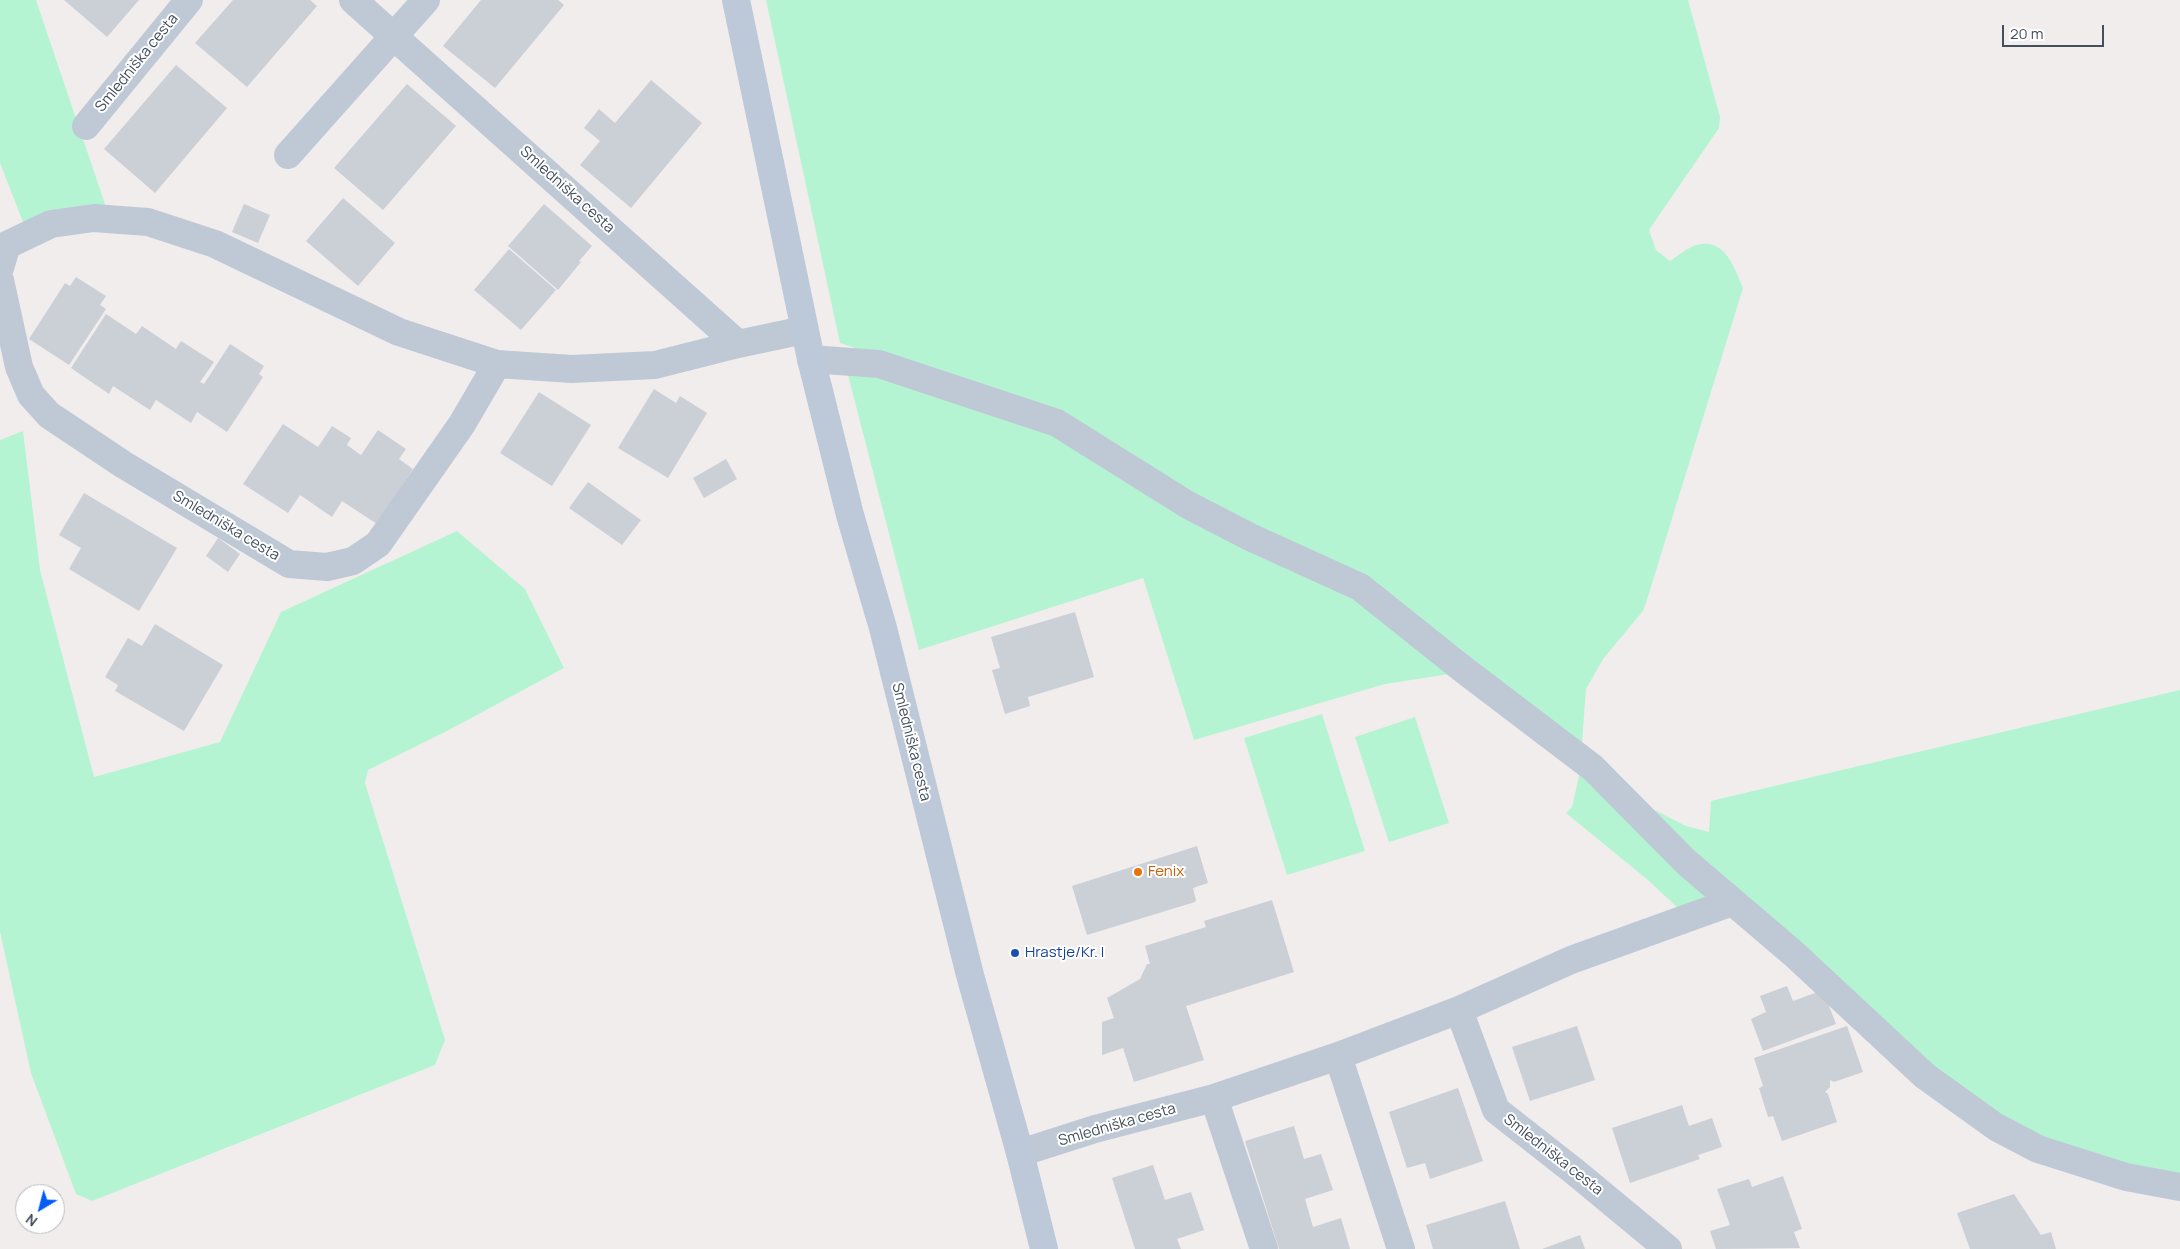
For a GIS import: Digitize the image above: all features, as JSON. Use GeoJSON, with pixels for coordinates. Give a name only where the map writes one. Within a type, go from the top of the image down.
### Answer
{"type":"FeatureCollection","features":[{"type":"Feature","properties":{"kind":"street","name":"Smledniška cesta"},"geometry":{"type":"LineString","coordinates":[[86,126],[189,0]]}},
{"type":"Feature","properties":{"kind":"street","name":"Smledniška cesta"},"geometry":{"type":"LineString","coordinates":[[353,0],[738,344]]}},
{"type":"Feature","properties":{"kind":"street"},"geometry":{"type":"LineString","coordinates":[[288,155],[426,0]]}},
{"type":"Feature","properties":{"kind":"street","name":"Smledniška cesta"},"geometry":{"type":"LineString","coordinates":[[736,0],[811,359],[850,515],[885,638],[970,975],[1020,1153],[1044,1249]]}},
{"type":"Feature","properties":{"kind":"street"},"geometry":{"type":"LineString","coordinates":[[0,268],[7,245],[51,224],[94,218],[148,222],[215,244],[399,332],[497,364],[572,369],[655,365],[804,330]]}},
{"type":"Feature","properties":{"kind":"street","name":"Smledniška cesta"},"geometry":{"type":"LineString","coordinates":[[0,280],[19,367],[31,395],[49,415],[124,465],[289,564],[328,567],[353,561],[378,544],[462,424],[497,364]]}},
{"type":"Feature","properties":{"kind":"street"},"geometry":{"type":"LineString","coordinates":[[811,359],[880,364],[1057,423],[1188,505],[1250,537],[1360,587],[1464,670],[1593,768],[1686,862],[1794,954],[1925,1076],[1996,1127],[2038,1149],[2126,1178],[2180,1187]]}},
{"type":"Feature","properties":{"kind":"street","name":"Smledniška cesta"},"geometry":{"type":"LineString","coordinates":[[1020,1153],[1096,1129],[1214,1098],[1338,1056],[1458,1010],[1571,960],[1732,902]]}},
{"type":"Feature","properties":{"kind":"street","name":"Smledniška cesta"},"geometry":{"type":"LineString","coordinates":[[1458,1010],[1496,1110],[1576,1172],[1668,1249]]}},
{"type":"Feature","properties":{"kind":"street"},"geometry":{"type":"LineString","coordinates":[[1338,1056],[1401,1249]]}},
{"type":"Feature","properties":{"kind":"street"},"geometry":{"type":"LineString","coordinates":[[1214,1098],[1264,1249]]}},
{"type":"Feature","properties":{"kind":"green space"},"geometry":{"type":"Polygon","coordinates":[[[0,0],[36,0],[106,207],[23,222],[0,163],[0,0]]]}},
{"type":"Feature","properties":{"kind":"green space"},"geometry":{"type":"Polygon","coordinates":[[[766,0],[1688,0],[1720,117],[1719,128],[1649,230],[1656,250],[1670,261],[1697,245],[1707,244],[1722,250],[1728,256],[1743,288],[1643,611],[1603,659],[1586,689],[1582,743],[1253,529],[1062,417],[840,343],[766,0]]]}},
{"type":"Feature","properties":{"kind":"green space"},"geometry":{"type":"Polygon","coordinates":[[[872,373],[1054,430],[1339,585],[1450,674],[1385,684],[1194,740],[1143,578],[919,650],[848,375],[872,373]]]}},
{"type":"Feature","properties":{"kind":"green space"},"geometry":{"type":"Polygon","coordinates":[[[23,431],[40,570],[94,777],[220,742],[281,612],[457,531],[525,589],[564,668],[449,730],[368,770],[365,783],[445,1040],[435,1065],[92,1201],[76,1194],[31,1073],[0,932],[0,440],[23,431]]]}},
{"type":"Feature","properties":{"kind":"green space"},"geometry":{"type":"Polygon","coordinates":[[[2180,690],[2180,1175],[2140,1168],[2061,1148],[1993,1117],[1741,905],[1680,910],[1649,881],[1566,813],[1572,807],[1580,772],[1686,826],[1709,832],[1711,801],[2180,690]]]}},
{"type":"Feature","properties":{"kind":"green space"},"geometry":{"type":"Polygon","coordinates":[[[1322,714],[1365,851],[1287,875],[1244,738],[1322,714]]]}},
{"type":"Feature","properties":{"kind":"green space"},"geometry":{"type":"Polygon","coordinates":[[[1415,717],[1449,823],[1389,842],[1355,737],[1415,717]]]}},
{"type":"Feature","properties":{"kind":"building"},"geometry":{"type":"Polygon","coordinates":[[[64,0],[139,0],[107,37],[64,0]]]}},
{"type":"Feature","properties":{"kind":"building"},"geometry":{"type":"Polygon","coordinates":[[[233,0],[310,0],[317,6],[247,87],[195,43],[233,0]]]}},
{"type":"Feature","properties":{"kind":"building"},"geometry":{"type":"Polygon","coordinates":[[[481,0],[558,0],[564,5],[495,88],[443,46],[481,0]]]}},
{"type":"Feature","properties":{"kind":"building"},"geometry":{"type":"Polygon","coordinates":[[[176,65],[227,108],[155,193],[104,149],[176,65]]]}},
{"type":"Feature","properties":{"kind":"building"},"geometry":{"type":"Polygon","coordinates":[[[651,80],[702,123],[631,208],[580,165],[600,141],[584,128],[599,109],[615,123],[651,80]]]}},
{"type":"Feature","properties":{"kind":"building"},"geometry":{"type":"Polygon","coordinates":[[[407,84],[456,126],[383,210],[334,168],[407,84]]]}},
{"type":"Feature","properties":{"kind":"building"},"geometry":{"type":"Polygon","coordinates":[[[343,198],[395,243],[358,286],[306,241],[343,198]]]}},
{"type":"Feature","properties":{"kind":"building"},"geometry":{"type":"Polygon","coordinates":[[[244,204],[270,215],[258,243],[232,232],[244,204]]]}},
{"type":"Feature","properties":{"kind":"building"},"geometry":{"type":"Polygon","coordinates":[[[544,204],[592,246],[558,290],[508,246],[544,204]]]}},
{"type":"Feature","properties":{"kind":"building"},"geometry":{"type":"Polygon","coordinates":[[[509,249],[556,290],[521,330],[474,290],[509,249]]]}},
{"type":"Feature","properties":{"kind":"building"},"geometry":{"type":"Polygon","coordinates":[[[76,277],[106,296],[100,305],[106,309],[69,365],[29,339],[65,283],[70,286],[76,277]]]}},
{"type":"Feature","properties":{"kind":"building"},"geometry":{"type":"Polygon","coordinates":[[[106,314],[136,334],[142,326],[176,349],[181,341],[214,362],[200,382],[204,384],[230,344],[264,366],[259,374],[263,377],[227,432],[197,412],[191,423],[156,400],[150,410],[113,386],[109,394],[71,368],[106,314]]]}},
{"type":"Feature","properties":{"kind":"building"},"geometry":{"type":"Polygon","coordinates":[[[654,389],[676,403],[680,396],[707,413],[668,478],[618,448],[654,389]]]}},
{"type":"Feature","properties":{"kind":"building"},"geometry":{"type":"Polygon","coordinates":[[[539,392],[591,425],[552,486],[500,453],[539,392]]]}},
{"type":"Feature","properties":{"kind":"building"},"geometry":{"type":"Polygon","coordinates":[[[283,424],[318,447],[332,426],[351,438],[347,445],[361,455],[378,430],[406,449],[399,459],[413,469],[377,524],[342,501],[332,517],[300,495],[288,513],[243,484],[283,424]]]}},
{"type":"Feature","properties":{"kind":"building"},"geometry":{"type":"Polygon","coordinates":[[[726,459],[737,479],[704,498],[693,478],[726,459]]]}},
{"type":"Feature","properties":{"kind":"building"},"geometry":{"type":"Polygon","coordinates":[[[588,482],[641,520],[622,545],[569,508],[588,482]]]}},
{"type":"Feature","properties":{"kind":"building"},"geometry":{"type":"Polygon","coordinates":[[[84,493],[177,548],[139,611],[69,569],[81,548],[59,535],[84,493]]]}},
{"type":"Feature","properties":{"kind":"building"},"geometry":{"type":"Polygon","coordinates":[[[218,538],[240,554],[228,572],[206,556],[218,538]]]}},
{"type":"Feature","properties":{"kind":"building"},"geometry":{"type":"Polygon","coordinates":[[[1075,612],[1094,677],[1028,697],[1030,706],[1005,714],[992,670],[1000,668],[991,637],[1075,612]]]}},
{"type":"Feature","properties":{"kind":"building"},"geometry":{"type":"Polygon","coordinates":[[[155,624],[223,665],[184,731],[115,691],[118,685],[105,677],[128,638],[142,646],[155,624]]]}},
{"type":"Feature","properties":{"kind":"building"},"geometry":{"type":"Polygon","coordinates":[[[1197,846],[1208,883],[1193,888],[1195,902],[1087,935],[1072,886],[1197,846]]]}},
{"type":"Feature","properties":{"kind":"building"},"geometry":{"type":"Polygon","coordinates":[[[1272,900],[1294,972],[1186,1006],[1204,1060],[1134,1082],[1123,1048],[1102,1055],[1102,1022],[1114,1018],[1107,998],[1140,979],[1147,964],[1150,964],[1145,946],[1206,927],[1204,921],[1272,900]]]}},
{"type":"Feature","properties":{"kind":"building"},"geometry":{"type":"Polygon","coordinates":[[[1787,986],[1793,1001],[1823,990],[1836,1024],[1763,1051],[1751,1019],[1766,1012],[1760,996],[1787,986]]]}},
{"type":"Feature","properties":{"kind":"building"},"geometry":{"type":"Polygon","coordinates":[[[1577,1026],[1595,1080],[1530,1101],[1512,1047],[1577,1026]]]}},
{"type":"Feature","properties":{"kind":"building"},"geometry":{"type":"Polygon","coordinates":[[[1847,1026],[1863,1072],[1834,1082],[1830,1080],[1830,1087],[1825,1092],[1828,1094],[1837,1122],[1782,1141],[1773,1116],[1768,1117],[1759,1088],[1763,1086],[1754,1058],[1847,1026]]]}},
{"type":"Feature","properties":{"kind":"building"},"geometry":{"type":"Polygon","coordinates":[[[1458,1088],[1483,1161],[1430,1179],[1425,1163],[1407,1168],[1389,1112],[1458,1088]]]}},
{"type":"Feature","properties":{"kind":"building"},"geometry":{"type":"Polygon","coordinates":[[[1682,1105],[1689,1126],[1712,1118],[1722,1147],[1698,1155],[1700,1159],[1630,1183],[1612,1128],[1682,1105]]]}},
{"type":"Feature","properties":{"kind":"building"},"geometry":{"type":"Polygon","coordinates":[[[1294,1126],[1304,1159],[1321,1154],[1333,1190],[1305,1199],[1313,1227],[1341,1218],[1350,1249],[1279,1249],[1245,1141],[1294,1126]]]}},
{"type":"Feature","properties":{"kind":"building"},"geometry":{"type":"Polygon","coordinates":[[[1153,1165],[1165,1200],[1191,1192],[1204,1230],[1177,1239],[1181,1249],[1135,1249],[1112,1178],[1153,1165]]]}},
{"type":"Feature","properties":{"kind":"building"},"geometry":{"type":"Polygon","coordinates":[[[1783,1176],[1802,1229],[1794,1232],[1800,1248],[1716,1249],[1710,1231],[1730,1225],[1717,1189],[1749,1179],[1752,1187],[1783,1176]]]}},
{"type":"Feature","properties":{"kind":"building"},"geometry":{"type":"Polygon","coordinates":[[[2014,1194],[2041,1235],[2051,1232],[2056,1249],[1970,1249],[1957,1213],[2014,1194]]]}},
{"type":"Feature","properties":{"kind":"building"},"geometry":{"type":"Polygon","coordinates":[[[1505,1201],[1520,1249],[1433,1249],[1426,1225],[1505,1201]]]}},
{"type":"Feature","properties":{"kind":"building"},"geometry":{"type":"Polygon","coordinates":[[[1580,1235],[1585,1249],[1542,1249],[1580,1235]]]}},
{"type":"Feature","properties":{"kind":"place","name":"Fenix"},"geometry":{"type":"Point","coordinates":[1138,872]}},
{"type":"Feature","properties":{"kind":"place","name":"Hrastje/Kr. I"},"geometry":{"type":"Point","coordinates":[1015,953]}}]}
